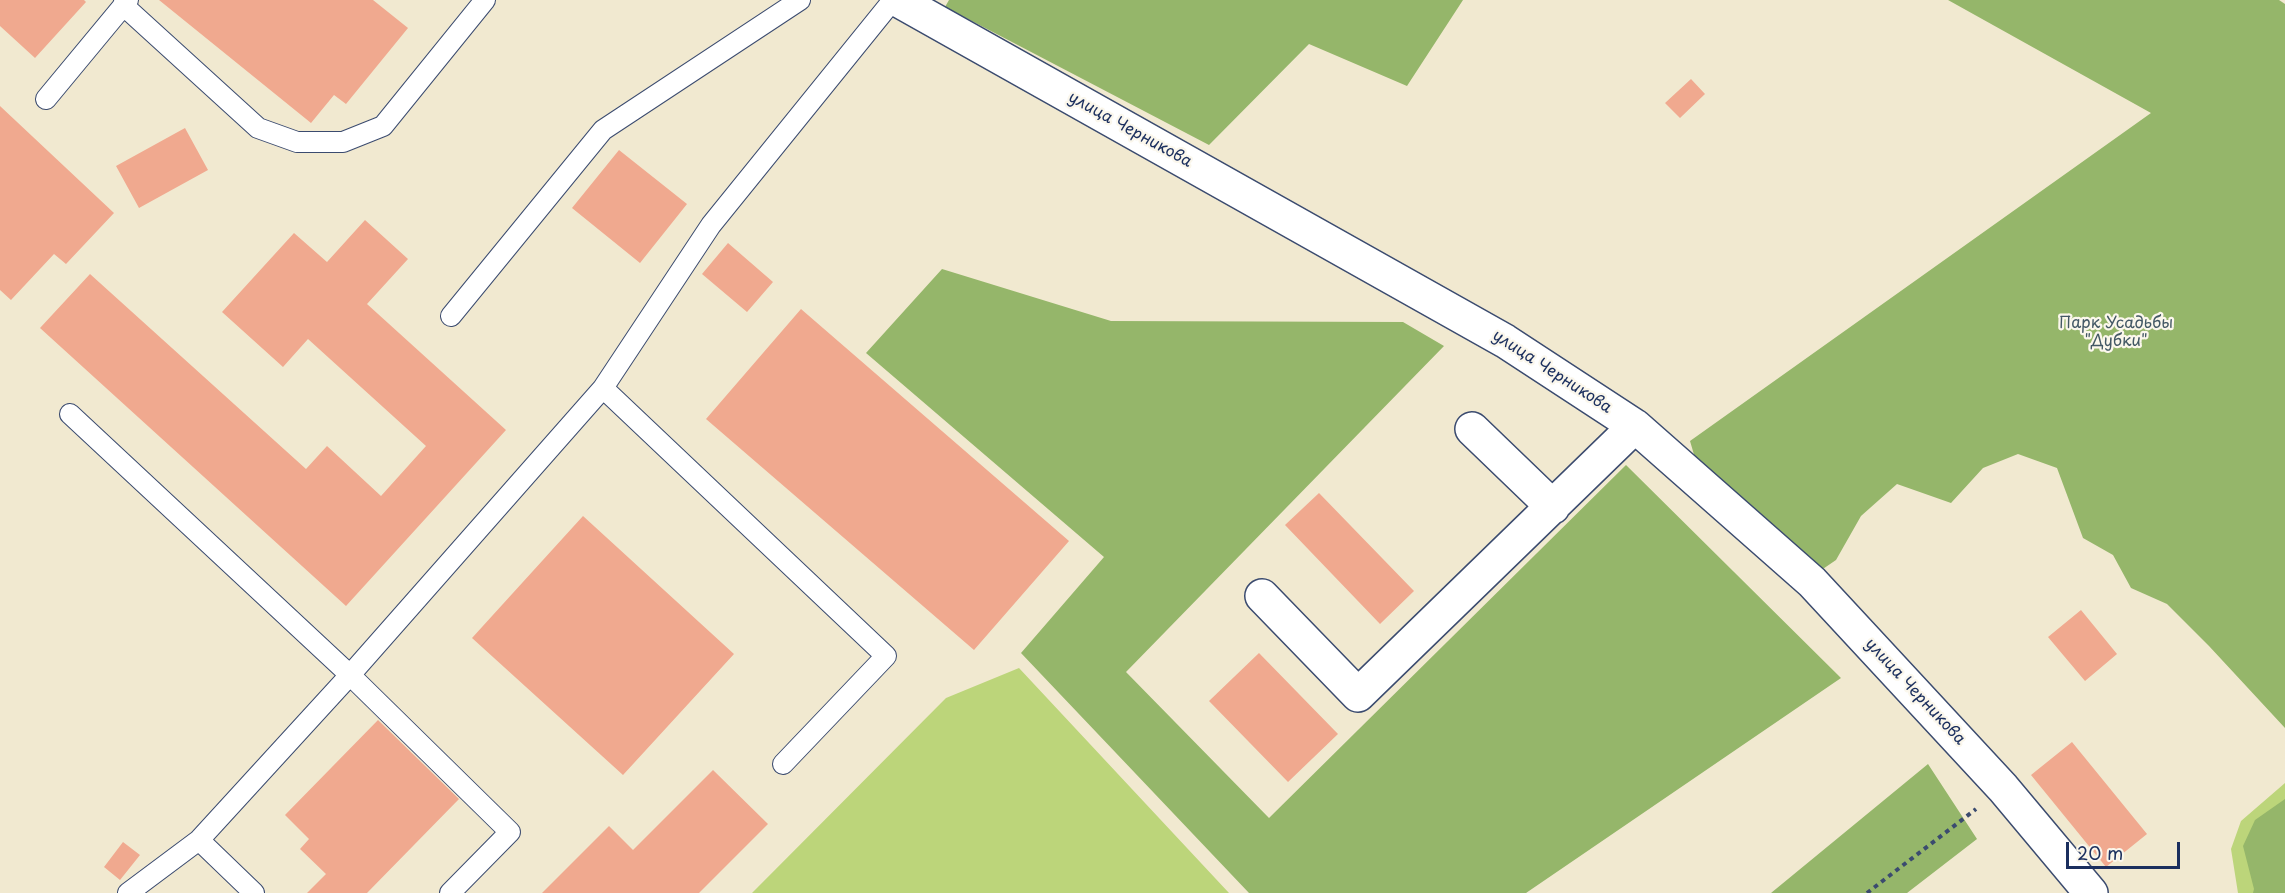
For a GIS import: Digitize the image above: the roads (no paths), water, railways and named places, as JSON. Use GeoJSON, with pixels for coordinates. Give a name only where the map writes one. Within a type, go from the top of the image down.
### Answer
{"type":"FeatureCollection","features":[{"type":"Feature","properties":{"kind":"street","name":"улица Черникова"},"geometry":{"type":"LineString","coordinates":[[898,0],[1505,341],[1635,426],[1812,582],[2004,788],[2091,893]]}},
{"type":"Feature","properties":{"kind":"street"},"geometry":{"type":"LineString","coordinates":[[1262,596],[1358,695],[1635,426]]}},
{"type":"Feature","properties":{"kind":"street"},"geometry":{"type":"LineString","coordinates":[[1472,429],[1553,507]]}},
{"type":"Feature","properties":{"kind":"lane"},"geometry":{"type":"LineString","coordinates":[[46,99],[125,3],[258,128],[297,142],[343,141],[383,126],[485,0]]}},
{"type":"Feature","properties":{"kind":"lane"},"geometry":{"type":"LineString","coordinates":[[451,316],[603,130],[800,0]]}},
{"type":"Feature","properties":{"kind":"lane"},"geometry":{"type":"LineString","coordinates":[[128,893],[199,840],[350,675],[603,388],[711,225],[893,0]]}},
{"type":"Feature","properties":{"kind":"lane"},"geometry":{"type":"LineString","coordinates":[[603,388],[886,656],[783,764]]}},
{"type":"Feature","properties":{"kind":"lane"},"geometry":{"type":"LineString","coordinates":[[70,414],[350,675],[510,832],[450,893]]}},
{"type":"Feature","properties":{"kind":"lane"},"geometry":{"type":"LineString","coordinates":[[199,840],[254,893]]}},
{"type":"Feature","properties":{"kind":"park label","name":"Парк Усадьбы \"Дубки\""},"geometry":{"type":"Point","coordinates":[2116,333]}}]}
